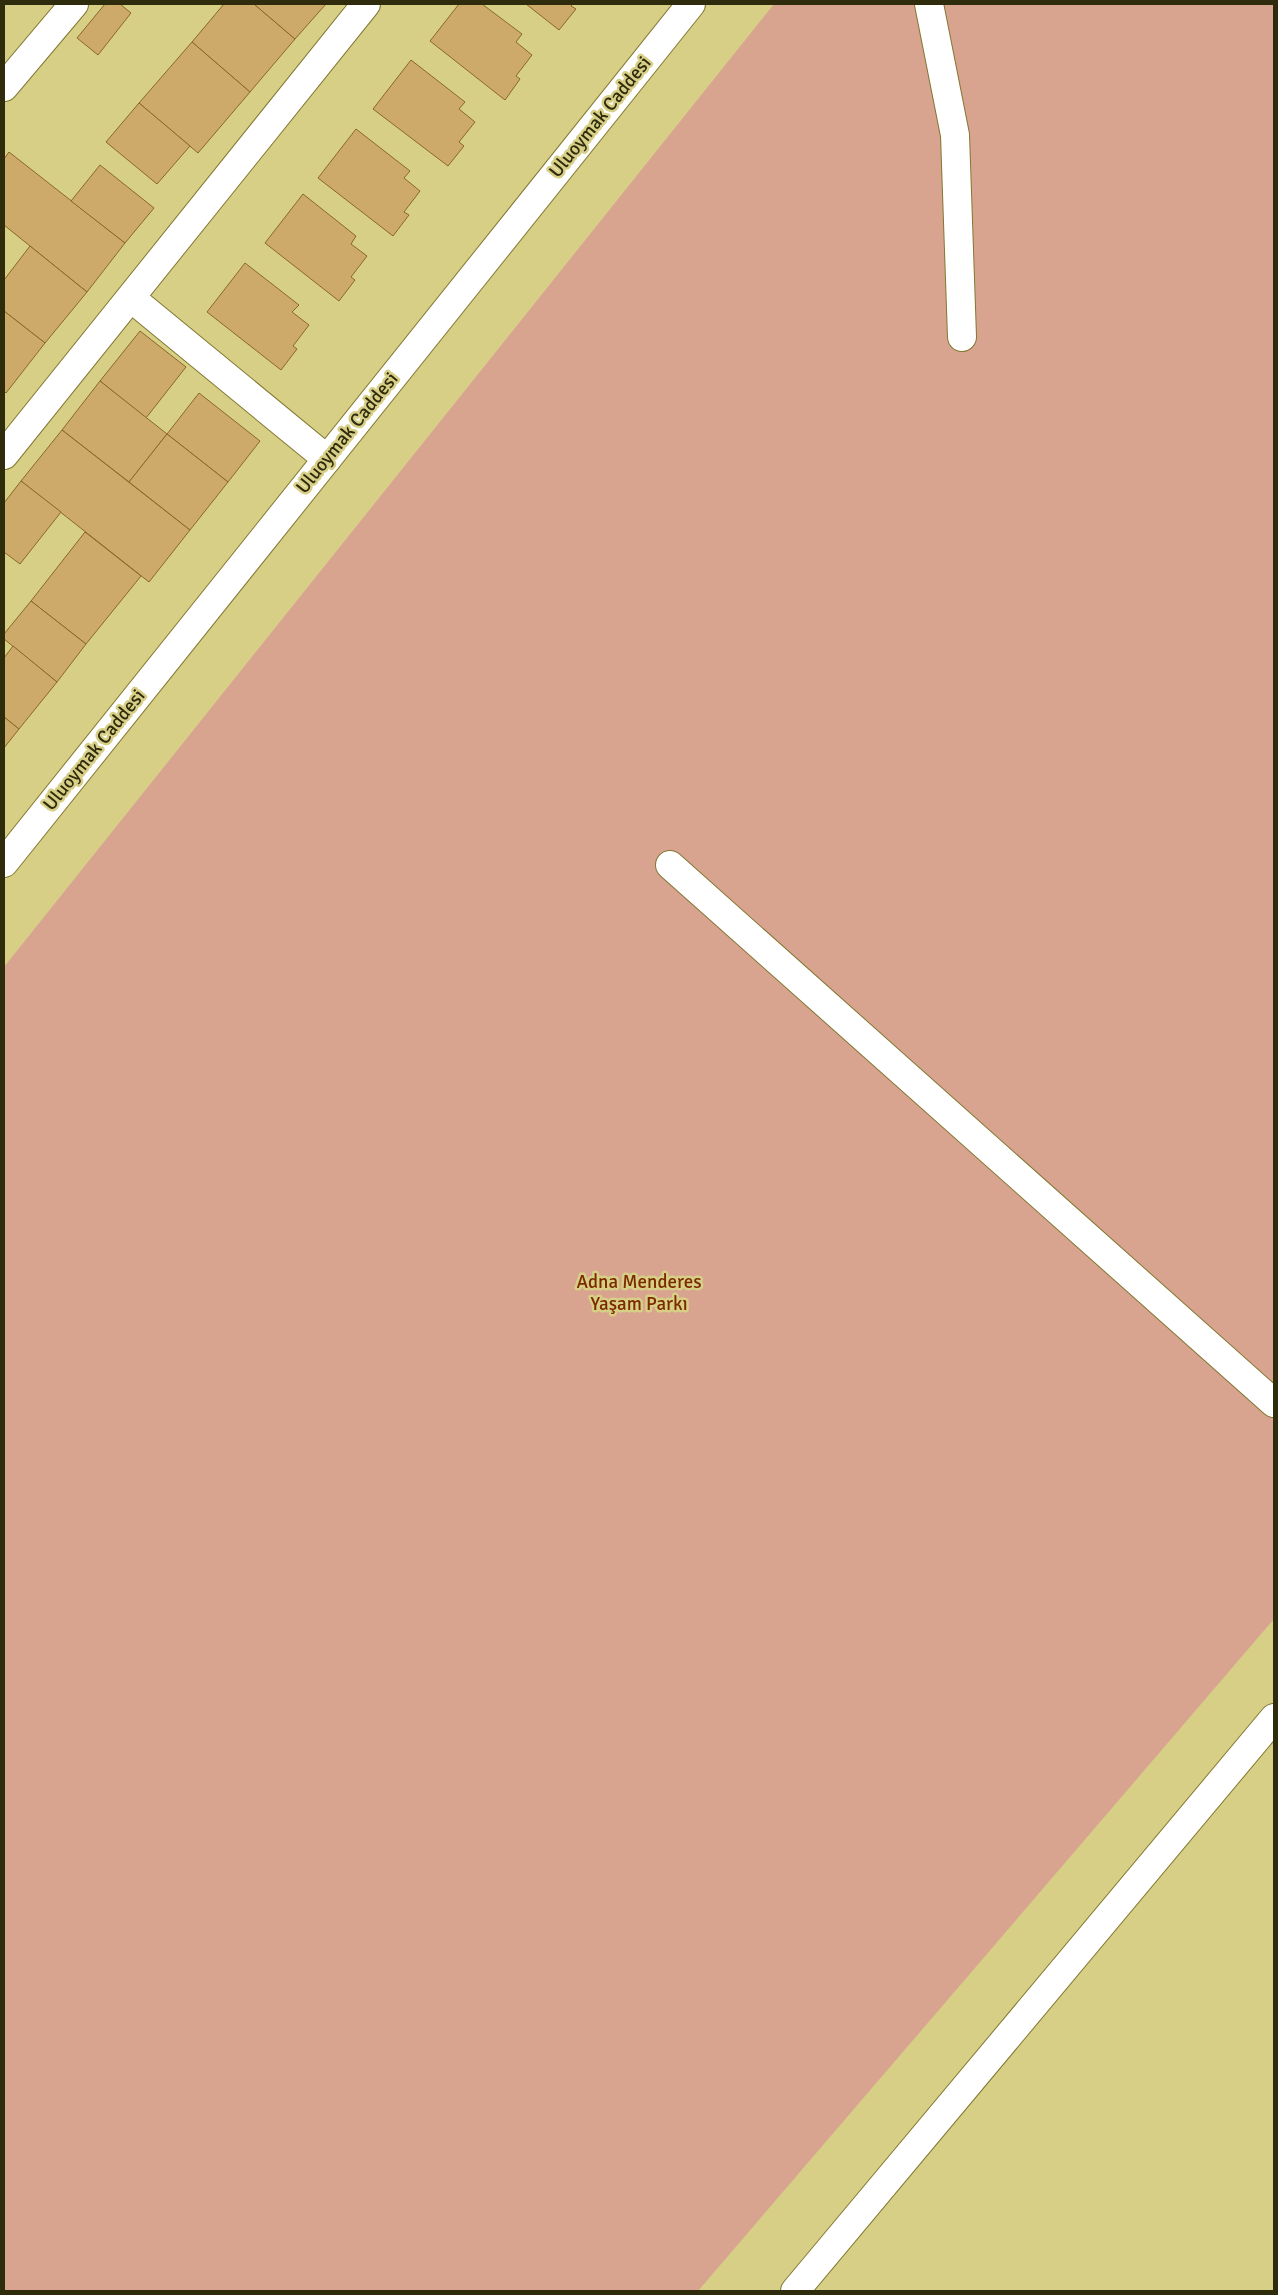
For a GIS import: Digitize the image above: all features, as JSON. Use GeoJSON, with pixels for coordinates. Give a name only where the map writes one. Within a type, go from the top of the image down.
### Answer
{"type":"FeatureCollection","features":[{"type":"Feature","properties":{"kind":"street"},"geometry":{"type":"LineString","coordinates":[[4,87],[74,4]]}},
{"type":"Feature","properties":{"kind":"street"},"geometry":{"type":"LineString","coordinates":[[4,456],[366,4]]}},
{"type":"Feature","properties":{"kind":"street","name":"Uluoymak Caddesi"},"geometry":{"type":"LineString","coordinates":[[4,863],[691,4]]}},
{"type":"Feature","properties":{"kind":"street"},"geometry":{"type":"LineString","coordinates":[[930,4],[955,135],[962,337]]}},
{"type":"Feature","properties":{"kind":"street"},"geometry":{"type":"LineString","coordinates":[[131,298],[327,459]]}},
{"type":"Feature","properties":{"kind":"street"},"geometry":{"type":"LineString","coordinates":[[670,865],[1274,1403]]}},
{"type":"Feature","properties":{"kind":"street"},"geometry":{"type":"LineString","coordinates":[[795,2291],[1274,1718]]}},
{"type":"Feature","properties":{"kind":"green space","name":"Adna Menderes Yaşam Parkı"},"geometry":{"type":"Polygon","coordinates":[[[774,4],[1274,4],[1274,1619],[698,2291],[4,2291],[4,967],[774,4]]]}},
{"type":"Feature","properties":{"kind":"building"},"geometry":{"type":"Polygon","coordinates":[[[105,4],[120,4],[131,13],[98,55],[77,38],[105,4]]]}},
{"type":"Feature","properties":{"kind":"building"},"geometry":{"type":"Polygon","coordinates":[[[224,4],[254,4],[295,39],[250,92],[192,42],[224,4]]]}},
{"type":"Feature","properties":{"kind":"building"},"geometry":{"type":"Polygon","coordinates":[[[254,4],[326,4],[295,39],[254,4]]]}},
{"type":"Feature","properties":{"kind":"building"},"geometry":{"type":"Polygon","coordinates":[[[459,4],[482,4],[522,34],[516,42],[532,55],[516,76],[520,79],[505,100],[430,41],[459,4]]]}},
{"type":"Feature","properties":{"kind":"building"},"geometry":{"type":"Polygon","coordinates":[[[526,4],[573,4],[571,6],[576,9],[559,30],[526,4]]]}},
{"type":"Feature","properties":{"kind":"building"},"geometry":{"type":"Polygon","coordinates":[[[192,42],[250,92],[198,153],[139,103],[192,42]]]}},
{"type":"Feature","properties":{"kind":"building"},"geometry":{"type":"Polygon","coordinates":[[[411,60],[465,102],[459,109],[475,122],[459,142],[464,146],[448,166],[373,109],[411,60]]]}},
{"type":"Feature","properties":{"kind":"building"},"geometry":{"type":"Polygon","coordinates":[[[139,103],[190,146],[157,184],[106,142],[139,103]]]}},
{"type":"Feature","properties":{"kind":"building"},"geometry":{"type":"Polygon","coordinates":[[[356,129],[410,171],[404,178],[420,191],[404,212],[409,215],[393,236],[318,178],[356,129]]]}},
{"type":"Feature","properties":{"kind":"building"},"geometry":{"type":"Polygon","coordinates":[[[9,152],[125,243],[87,292],[4,225],[4,159],[9,152]]]}},
{"type":"Feature","properties":{"kind":"building"},"geometry":{"type":"Polygon","coordinates":[[[100,165],[154,208],[125,243],[71,201],[100,165]]]}},
{"type":"Feature","properties":{"kind":"building"},"geometry":{"type":"Polygon","coordinates":[[[303,194],[356,236],[351,244],[367,256],[351,277],[355,280],[339,301],[265,243],[303,194]]]}},
{"type":"Feature","properties":{"kind":"building"},"geometry":{"type":"Polygon","coordinates":[[[30,246],[87,292],[45,343],[4,311],[4,280],[30,246]]]}},
{"type":"Feature","properties":{"kind":"building"},"geometry":{"type":"Polygon","coordinates":[[[245,263],[299,305],[292,312],[309,325],[293,346],[297,349],[281,370],[207,312],[245,263]]]}},
{"type":"Feature","properties":{"kind":"building"},"geometry":{"type":"Polygon","coordinates":[[[4,311],[45,343],[6,393],[4,391],[4,311]]]}},
{"type":"Feature","properties":{"kind":"building"},"geometry":{"type":"Polygon","coordinates":[[[140,331],[186,367],[146,418],[100,381],[140,331]]]}},
{"type":"Feature","properties":{"kind":"building"},"geometry":{"type":"Polygon","coordinates":[[[100,381],[167,434],[129,482],[62,430],[100,381]]]}},
{"type":"Feature","properties":{"kind":"building"},"geometry":{"type":"Polygon","coordinates":[[[199,393],[260,441],[228,482],[167,434],[199,393]]]}},
{"type":"Feature","properties":{"kind":"building"},"geometry":{"type":"Polygon","coordinates":[[[62,430],[190,530],[149,582],[21,481],[62,430]]]}},
{"type":"Feature","properties":{"kind":"building"},"geometry":{"type":"Polygon","coordinates":[[[167,434],[228,482],[190,530],[129,482],[167,434]]]}},
{"type":"Feature","properties":{"kind":"building"},"geometry":{"type":"Polygon","coordinates":[[[21,481],[61,512],[20,564],[4,552],[4,503],[21,481]]]}},
{"type":"Feature","properties":{"kind":"building"},"geometry":{"type":"Polygon","coordinates":[[[85,532],[141,576],[86,644],[31,601],[85,532]]]}},
{"type":"Feature","properties":{"kind":"building"},"geometry":{"type":"Polygon","coordinates":[[[31,601],[86,644],[57,682],[4,639],[4,634],[31,601]]]}},
{"type":"Feature","properties":{"kind":"building"},"geometry":{"type":"Polygon","coordinates":[[[13,646],[57,682],[19,729],[4,717],[4,658],[13,646]]]}},
{"type":"Feature","properties":{"kind":"building"},"geometry":{"type":"Polygon","coordinates":[[[4,717],[19,729],[4,748],[4,717]]]}}]}
